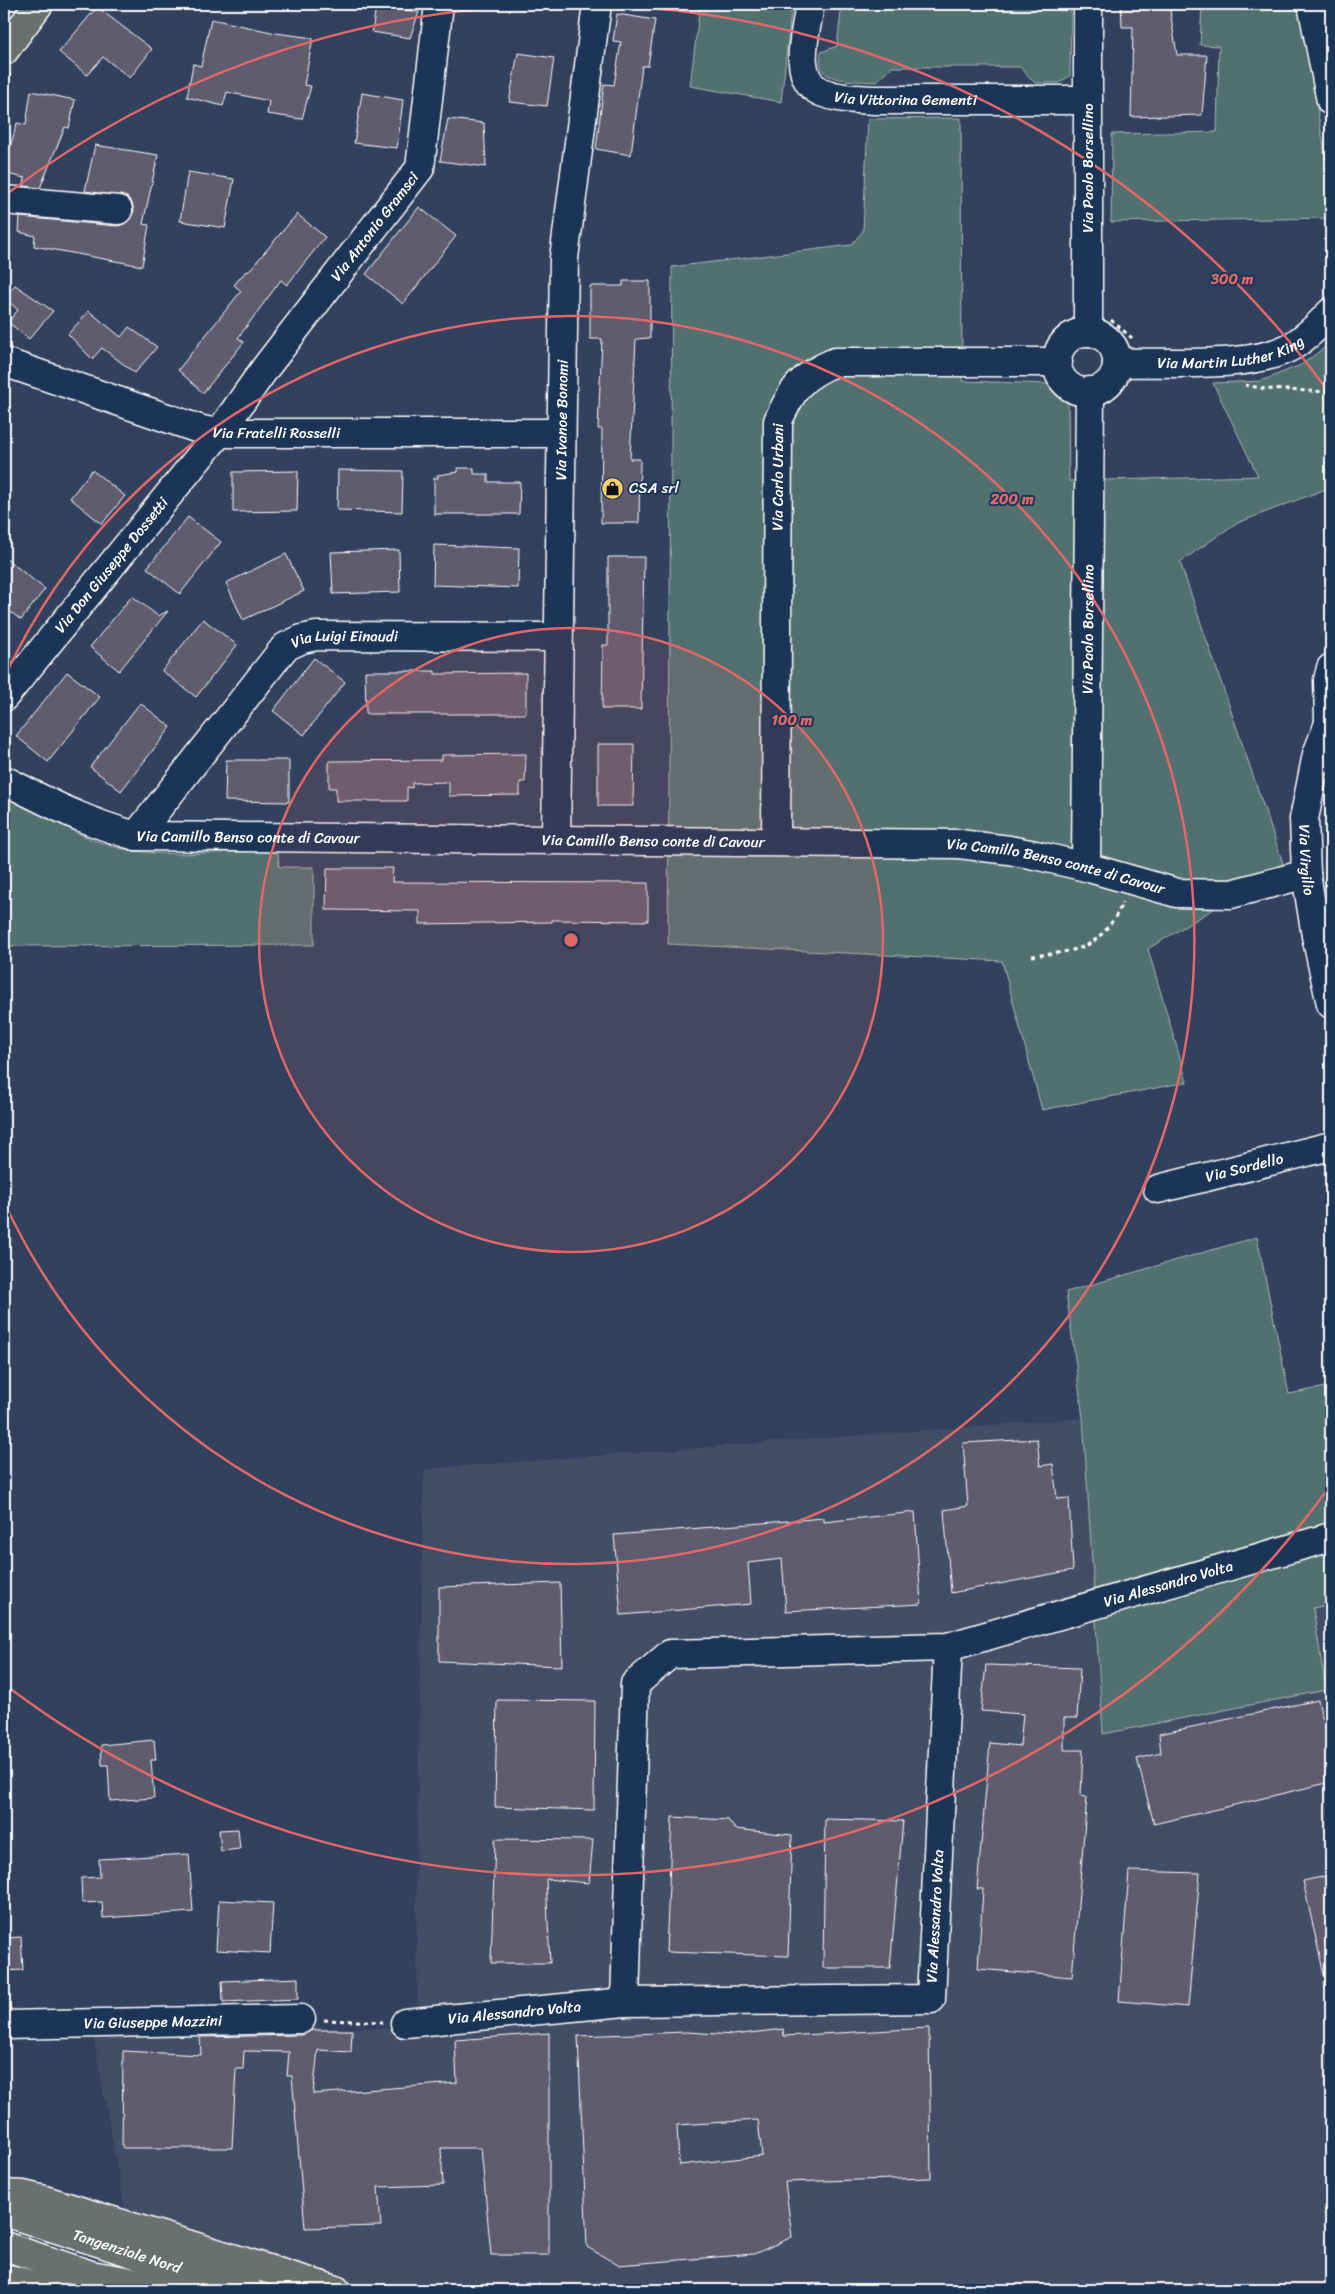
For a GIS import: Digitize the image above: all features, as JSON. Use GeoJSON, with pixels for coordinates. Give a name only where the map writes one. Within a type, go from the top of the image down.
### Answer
{"type":"FeatureCollection","features":[{"type":"Feature","properties":{"kind":"main road"},"geometry":{"type":"LineString","coordinates":[[4,51],[40,4]]}},
{"type":"Feature","properties":{"kind":"main road"},"geometry":{"type":"LineString","coordinates":[[4,2194],[24,2195],[45,2200],[336,2290]]}},
{"type":"Feature","properties":{"kind":"main road","name":"Tangenziale Nord"},"geometry":{"type":"LineString","coordinates":[[4,2212],[248,2290]]}},
{"type":"Feature","properties":{"kind":"main road","name":"Tangenziale Nord"},"geometry":{"type":"LineString","coordinates":[[4,2246],[91,2275],[178,2290]]}},
{"type":"Feature","properties":{"kind":"main road"},"geometry":{"type":"LineString","coordinates":[[4,2278],[56,2290]]}},
{"type":"Feature","properties":{"kind":"street","name":"Via Antonio Gramsci"},"geometry":{"type":"LineString","coordinates":[[219,434],[248,393],[420,168],[439,4]]}},
{"type":"Feature","properties":{"kind":"street","name":"Via Ivanoe Bonomi"},"geometry":{"type":"LineString","coordinates":[[556,839],[560,433],[564,258],[597,4]]}},
{"type":"Feature","properties":{"kind":"street","name":"Via Vittorina Gementi"},"geometry":{"type":"LineString","coordinates":[[810,4],[803,68],[809,83],[822,92],[840,97],[874,100],[1088,100]]}},
{"type":"Feature","properties":{"kind":"street","name":"Via Paolo Borsellino"},"geometry":{"type":"LineString","coordinates":[[1088,4],[1088,332]]}},
{"type":"Feature","properties":{"kind":"street"},"geometry":{"type":"LineString","coordinates":[[1312,4],[1331,102]]}},
{"type":"Feature","properties":{"kind":"street"},"geometry":{"type":"LineString","coordinates":[[4,200],[118,210]]}},
{"type":"Feature","properties":{"kind":"street","name":"Via Martin Luther King"},"geometry":{"type":"LineString","coordinates":[[1117,363],[1255,359],[1293,346],[1331,312]]}},
{"type":"Feature","properties":{"kind":"street"},"geometry":{"type":"LineString","coordinates":[[1088,332],[1105,338],[1116,353],[1117,363],[1111,381],[1104,387],[1090,391],[1077,390],[1069,386],[1063,379],[1058,362],[1063,345],[1069,338],[1088,332]]}},
{"type":"Feature","properties":{"kind":"street","name":"Via Fratelli Rosselli"},"geometry":{"type":"LineString","coordinates":[[4,362],[202,430],[219,434],[560,433]]}},
{"type":"Feature","properties":{"kind":"street","name":"Via Carlo Urbani"},"geometry":{"type":"LineString","coordinates":[[776,841],[778,420],[790,393],[812,372],[835,362],[1058,362]]}},
{"type":"Feature","properties":{"kind":"street","name":"Via Paolo Borsellino"},"geometry":{"type":"LineString","coordinates":[[1086,867],[1090,391]]}},
{"type":"Feature","properties":{"kind":"street"},"geometry":{"type":"LineString","coordinates":[[248,393],[251,412],[262,434]]}},
{"type":"Feature","properties":{"kind":"street","name":"Via Don Giuseppe Dossetti"},"geometry":{"type":"LineString","coordinates":[[4,697],[219,434]]}},
{"type":"Feature","properties":{"kind":"street","name":"Via Luigi Einaudi"},"geometry":{"type":"LineString","coordinates":[[136,836],[285,647],[302,639],[316,636],[558,637]]}},
{"type":"Feature","properties":{"kind":"street"},"geometry":{"type":"LineString","coordinates":[[1330,720],[1328,680],[1331,668]]}},
{"type":"Feature","properties":{"kind":"street","name":"Via Virgilio"},"geometry":{"type":"LineString","coordinates":[[1330,720],[1317,754],[1304,819],[1306,874],[1316,936],[1331,1004]]}},
{"type":"Feature","properties":{"kind":"street","name":"Via Camillo Benso conte di Cavour"},"geometry":{"type":"LineString","coordinates":[[4,780],[72,815],[99,826],[136,836],[959,844],[1009,850],[1086,867],[1177,893],[1230,894],[1306,874]]}},
{"type":"Feature","properties":{"kind":"street","name":"Via Sordello"},"geometry":{"type":"LineString","coordinates":[[1158,1189],[1331,1146]]}},
{"type":"Feature","properties":{"kind":"street","name":"Via Alessandro Volta"},"geometry":{"type":"LineString","coordinates":[[625,2002],[635,1684],[670,1654],[948,1647],[1331,1537]]}},
{"type":"Feature","properties":{"kind":"street","name":"Via Alessandro Volta"},"geometry":{"type":"LineString","coordinates":[[405,2023],[625,2002],[931,1999],[948,1647]]}},
{"type":"Feature","properties":{"kind":"street","name":"Via Giuseppe Mazzini"},"geometry":{"type":"LineString","coordinates":[[4,2025],[301,2019]]}},
{"type":"Feature","properties":{"kind":"path"},"geometry":{"type":"LineString","coordinates":[[301,2019],[405,2023]]}},
{"type":"Feature","properties":{"kind":"shaded area"},"geometry":{"type":"Polygon","coordinates":[[[1083,1418],[1103,1734],[1326,1689],[1313,1608],[1331,1604],[1331,2290],[363,2290],[127,2222],[92,2029],[418,2028],[416,1888],[424,1469],[1083,1418]]]}},
{"type":"Feature","properties":{"kind":"green space"},"geometry":{"type":"Polygon","coordinates":[[[700,4],[792,4],[781,102],[690,86],[700,4]]]}},
{"type":"Feature","properties":{"kind":"green space"},"geometry":{"type":"Polygon","coordinates":[[[842,4],[1071,4],[1070,76],[1059,83],[1035,83],[1020,67],[892,67],[876,82],[833,77],[827,75],[822,69],[820,62],[821,52],[837,46],[842,4]]]}},
{"type":"Feature","properties":{"kind":"green space"},"geometry":{"type":"Polygon","coordinates":[[[1202,4],[1301,4],[1318,115],[1331,183],[1331,218],[1111,222],[1112,134],[1217,132],[1219,46],[1200,45],[1202,4]]]}},
{"type":"Feature","properties":{"kind":"green space"},"geometry":{"type":"Polygon","coordinates":[[[961,118],[962,381],[1050,384],[1068,401],[1069,481],[1258,476],[1213,383],[1261,381],[1301,365],[1331,343],[1331,487],[1235,524],[1180,562],[1284,866],[1148,949],[1187,1082],[1042,1110],[1002,961],[668,944],[672,267],[851,245],[863,231],[868,119],[961,118]]]}},
{"type":"Feature","properties":{"kind":"green space"},"geometry":{"type":"Polygon","coordinates":[[[4,794],[72,830],[96,841],[117,847],[139,851],[186,854],[278,849],[279,867],[314,867],[314,945],[4,946],[4,794]]]}},
{"type":"Feature","properties":{"kind":"green space"},"geometry":{"type":"Polygon","coordinates":[[[1257,1237],[1289,1394],[1331,1386],[1331,1604],[1313,1608],[1326,1690],[1103,1734],[1083,1418],[1066,1292],[1257,1237]]]}},
{"type":"Feature","properties":{"kind":"building"},"geometry":{"type":"Polygon","coordinates":[[[1121,4],[1169,4],[1177,55],[1207,55],[1202,115],[1131,117],[1133,27],[1122,27],[1121,4]]]}},
{"type":"Feature","properties":{"kind":"building"},"geometry":{"type":"Polygon","coordinates":[[[376,6],[419,12],[410,38],[372,32],[376,6]]]}},
{"type":"Feature","properties":{"kind":"building"},"geometry":{"type":"Polygon","coordinates":[[[97,7],[152,49],[130,78],[103,57],[87,75],[59,52],[97,7]]]}},
{"type":"Feature","properties":{"kind":"building"},"geometry":{"type":"Polygon","coordinates":[[[617,14],[655,20],[648,66],[642,66],[631,155],[596,149],[604,84],[614,85],[621,42],[613,41],[617,14]]]}},
{"type":"Feature","properties":{"kind":"building"},"geometry":{"type":"Polygon","coordinates":[[[211,19],[276,33],[313,38],[304,85],[311,86],[302,119],[267,114],[269,101],[227,92],[223,106],[187,97],[193,64],[201,66],[211,19]]]}},
{"type":"Feature","properties":{"kind":"building"},"geometry":{"type":"Polygon","coordinates":[[[518,53],[554,58],[547,106],[509,102],[518,53]]]}},
{"type":"Feature","properties":{"kind":"building"},"geometry":{"type":"Polygon","coordinates":[[[31,91],[75,100],[69,128],[65,127],[40,188],[24,186],[25,178],[11,175],[4,168],[17,123],[26,125],[31,91]]]}},
{"type":"Feature","properties":{"kind":"building"},"geometry":{"type":"Polygon","coordinates":[[[362,93],[403,100],[397,148],[354,143],[362,93]]]}},
{"type":"Feature","properties":{"kind":"building"},"geometry":{"type":"Polygon","coordinates":[[[448,119],[484,123],[486,167],[440,161],[448,119]]]}},
{"type":"Feature","properties":{"kind":"building"},"geometry":{"type":"Polygon","coordinates":[[[95,145],[158,155],[143,224],[149,225],[142,266],[34,246],[35,236],[19,232],[20,217],[117,226],[124,224],[130,219],[134,211],[132,203],[127,197],[85,191],[95,145]]]}},
{"type":"Feature","properties":{"kind":"building"},"geometry":{"type":"Polygon","coordinates":[[[188,172],[234,179],[225,228],[180,221],[188,172]]]}},
{"type":"Feature","properties":{"kind":"building"},"geometry":{"type":"Polygon","coordinates":[[[419,207],[456,236],[403,304],[366,274],[419,207]]]}},
{"type":"Feature","properties":{"kind":"building"},"geometry":{"type":"Polygon","coordinates":[[[297,214],[325,237],[287,285],[281,280],[238,338],[244,342],[203,393],[178,370],[241,291],[234,285],[246,271],[248,272],[297,214]]]}},
{"type":"Feature","properties":{"kind":"building"},"geometry":{"type":"Polygon","coordinates":[[[623,281],[650,281],[650,338],[636,339],[630,459],[640,459],[639,523],[601,523],[602,429],[598,429],[602,339],[590,339],[590,286],[623,286],[623,281]]]}},
{"type":"Feature","properties":{"kind":"building"},"geometry":{"type":"Polygon","coordinates":[[[15,285],[53,311],[29,339],[8,322],[18,310],[4,297],[15,285]]]}},
{"type":"Feature","properties":{"kind":"building"},"geometry":{"type":"Polygon","coordinates":[[[89,311],[121,337],[129,327],[157,347],[135,373],[102,348],[92,359],[68,334],[89,311]]]}},
{"type":"Feature","properties":{"kind":"building"},"geometry":{"type":"Polygon","coordinates":[[[458,468],[474,468],[474,474],[488,474],[488,482],[520,482],[519,514],[434,514],[434,478],[438,478],[437,475],[458,472],[458,468]]]}},
{"type":"Feature","properties":{"kind":"building"},"geometry":{"type":"Polygon","coordinates":[[[92,470],[125,496],[102,524],[70,498],[92,470]]]}},
{"type":"Feature","properties":{"kind":"building"},"geometry":{"type":"Polygon","coordinates":[[[338,470],[403,471],[402,512],[337,510],[338,470]]]}},
{"type":"Feature","properties":{"kind":"building"},"geometry":{"type":"Polygon","coordinates":[[[298,471],[297,511],[233,512],[233,472],[298,471]]]}},
{"type":"Feature","properties":{"kind":"building"},"geometry":{"type":"Polygon","coordinates":[[[188,517],[221,542],[180,594],[147,568],[188,517]]]}},
{"type":"Feature","properties":{"kind":"building"},"geometry":{"type":"Polygon","coordinates":[[[434,545],[519,548],[518,588],[433,585],[434,545]]]}},
{"type":"Feature","properties":{"kind":"building"},"geometry":{"type":"Polygon","coordinates":[[[399,550],[400,592],[333,594],[331,552],[399,550]]]}},
{"type":"Feature","properties":{"kind":"building"},"geometry":{"type":"Polygon","coordinates":[[[286,554],[304,591],[243,620],[226,583],[286,554]]]}},
{"type":"Feature","properties":{"kind":"building"},"geometry":{"type":"Polygon","coordinates":[[[4,557],[45,589],[21,620],[4,607],[4,557]]]}},
{"type":"Feature","properties":{"kind":"building"},"geometry":{"type":"Polygon","coordinates":[[[608,557],[644,557],[641,709],[602,709],[603,645],[608,645],[608,557]]]}},
{"type":"Feature","properties":{"kind":"building"},"geometry":{"type":"Polygon","coordinates":[[[132,596],[158,616],[168,611],[119,671],[90,647],[132,596]]]}},
{"type":"Feature","properties":{"kind":"building"},"geometry":{"type":"Polygon","coordinates":[[[203,619],[237,645],[196,697],[162,671],[203,619]]]}},
{"type":"Feature","properties":{"kind":"building"},"geometry":{"type":"Polygon","coordinates":[[[314,658],[345,682],[304,735],[273,711],[314,658]]]}},
{"type":"Feature","properties":{"kind":"building"},"geometry":{"type":"Polygon","coordinates":[[[365,671],[435,671],[435,674],[526,673],[526,714],[366,714],[365,671]]]}},
{"type":"Feature","properties":{"kind":"building"},"geometry":{"type":"Polygon","coordinates":[[[67,672],[100,697],[48,762],[16,736],[67,672]]]}},
{"type":"Feature","properties":{"kind":"building"},"geometry":{"type":"Polygon","coordinates":[[[140,703],[171,727],[121,791],[90,767],[140,703]]]}},
{"type":"Feature","properties":{"kind":"building"},"geometry":{"type":"Polygon","coordinates":[[[598,744],[634,744],[633,806],[598,806],[598,744]]]}},
{"type":"Feature","properties":{"kind":"building"},"geometry":{"type":"Polygon","coordinates":[[[526,754],[525,782],[520,782],[520,795],[449,796],[449,782],[412,783],[412,788],[407,787],[407,801],[336,801],[336,788],[329,788],[329,761],[442,760],[442,755],[526,754]]]}},
{"type":"Feature","properties":{"kind":"building"},"geometry":{"type":"Polygon","coordinates":[[[226,760],[289,760],[289,802],[225,801],[226,760]]]}},
{"type":"Feature","properties":{"kind":"building"},"geometry":{"type":"Polygon","coordinates":[[[327,868],[393,868],[392,882],[648,883],[648,921],[552,920],[552,922],[420,924],[420,911],[326,910],[327,868]]]}},
{"type":"Feature","properties":{"kind":"building"},"geometry":{"type":"Polygon","coordinates":[[[1037,1439],[1040,1466],[1053,1464],[1057,1499],[1069,1498],[1073,1570],[951,1593],[944,1510],[968,1506],[963,1443],[1037,1439]]]}},
{"type":"Feature","properties":{"kind":"building"},"geometry":{"type":"Polygon","coordinates":[[[915,1512],[921,1604],[786,1611],[782,1559],[748,1563],[751,1604],[621,1615],[614,1535],[824,1518],[824,1522],[915,1512]]]}},
{"type":"Feature","properties":{"kind":"building"},"geometry":{"type":"Polygon","coordinates":[[[560,1583],[562,1666],[439,1661],[439,1587],[560,1583]]]}},
{"type":"Feature","properties":{"kind":"building"},"geometry":{"type":"Polygon","coordinates":[[[986,1665],[1080,1668],[1077,1718],[1064,1718],[1064,1750],[1083,1750],[1081,1796],[1087,1797],[1072,1977],[978,1969],[983,1889],[977,1889],[990,1743],[1020,1746],[1023,1714],[981,1711],[986,1665]]]}},
{"type":"Feature","properties":{"kind":"building"},"geometry":{"type":"Polygon","coordinates":[[[497,1700],[595,1701],[594,1810],[495,1807],[497,1700]]]}},
{"type":"Feature","properties":{"kind":"building"},"geometry":{"type":"Polygon","coordinates":[[[1318,1700],[1322,1718],[1331,1717],[1331,1782],[1154,1824],[1137,1759],[1161,1753],[1159,1734],[1318,1700]]]}},
{"type":"Feature","properties":{"kind":"building"},"geometry":{"type":"Polygon","coordinates":[[[154,1740],[156,1760],[151,1760],[154,1798],[110,1801],[108,1765],[102,1765],[101,1745],[154,1740]]]}},
{"type":"Feature","properties":{"kind":"building"},"geometry":{"type":"Polygon","coordinates":[[[672,1817],[728,1820],[735,1829],[792,1835],[788,1956],[666,1952],[672,1817]]]}},
{"type":"Feature","properties":{"kind":"building"},"geometry":{"type":"Polygon","coordinates":[[[825,1819],[903,1821],[890,1968],[823,1968],[825,1819]]]}},
{"type":"Feature","properties":{"kind":"building"},"geometry":{"type":"Polygon","coordinates":[[[238,1829],[240,1849],[221,1851],[219,1830],[238,1829]]]}},
{"type":"Feature","properties":{"kind":"building"},"geometry":{"type":"Polygon","coordinates":[[[495,1839],[593,1840],[589,1883],[546,1879],[550,1963],[491,1963],[495,1839]]]}},
{"type":"Feature","properties":{"kind":"building"},"geometry":{"type":"Polygon","coordinates":[[[189,1854],[193,1912],[103,1918],[102,1902],[82,1903],[81,1878],[100,1877],[99,1859],[189,1854]]]}},
{"type":"Feature","properties":{"kind":"building"},"geometry":{"type":"Polygon","coordinates":[[[1129,1871],[1200,1873],[1188,2007],[1119,2001],[1129,1871]]]}},
{"type":"Feature","properties":{"kind":"building"},"geometry":{"type":"Polygon","coordinates":[[[1331,1875],[1331,1974],[1324,1975],[1303,1881],[1331,1875]]]}},
{"type":"Feature","properties":{"kind":"building"},"geometry":{"type":"Polygon","coordinates":[[[219,1900],[273,1903],[270,1953],[216,1950],[219,1900]]]}},
{"type":"Feature","properties":{"kind":"building"},"geometry":{"type":"Polygon","coordinates":[[[21,1937],[23,1970],[4,1971],[4,1938],[21,1937]]]}},
{"type":"Feature","properties":{"kind":"building"},"geometry":{"type":"Polygon","coordinates":[[[298,1978],[298,1999],[223,2002],[222,1981],[298,1978]]]}},
{"type":"Feature","properties":{"kind":"building"},"geometry":{"type":"Polygon","coordinates":[[[929,2028],[931,2178],[785,2182],[792,2237],[754,2254],[618,2265],[587,2247],[578,2036],[687,2032],[733,2035],[783,2029],[784,2036],[929,2028]],[[758,2120],[677,2125],[679,2165],[762,2156],[758,2120]]]}},
{"type":"Feature","properties":{"kind":"building"},"geometry":{"type":"Polygon","coordinates":[[[312,2030],[352,2030],[351,2052],[318,2050],[313,2094],[457,2083],[455,2040],[549,2033],[549,2255],[491,2255],[481,2148],[441,2148],[443,2185],[378,2187],[381,2226],[305,2228],[292,2076],[287,2076],[289,2052],[244,2051],[243,2069],[236,2069],[232,2148],[122,2148],[123,2051],[201,2055],[200,2037],[301,2035],[312,2030]]]}},
{"type":"Feature","properties":{"kind":"place","name":"CSA srl"},"geometry":{"type":"Point","coordinates":[613,488]}}]}
